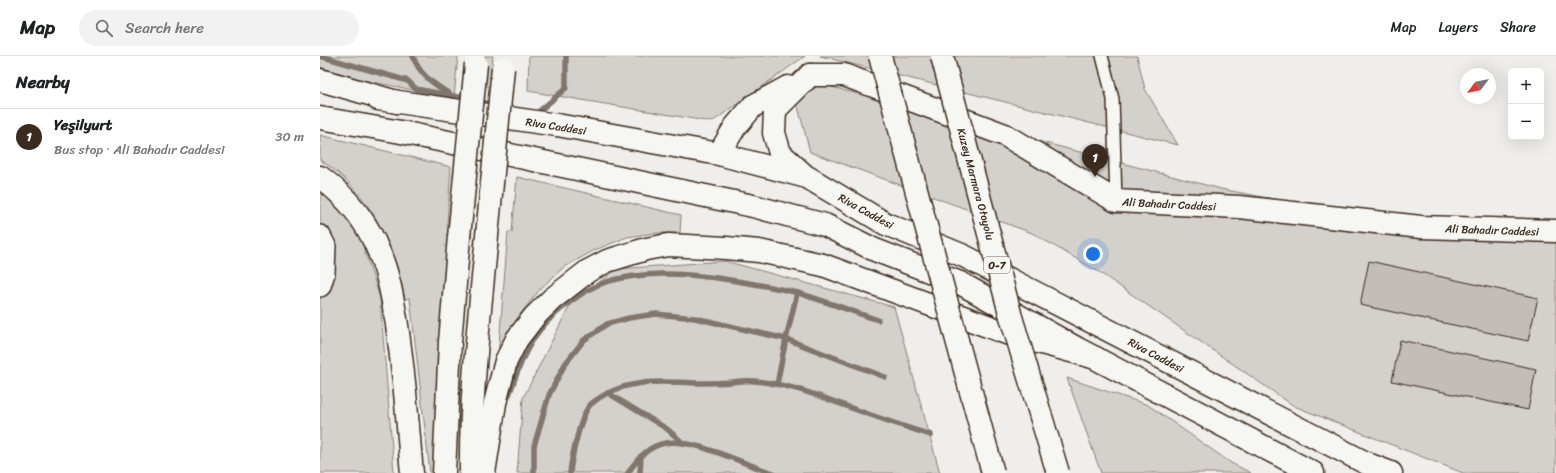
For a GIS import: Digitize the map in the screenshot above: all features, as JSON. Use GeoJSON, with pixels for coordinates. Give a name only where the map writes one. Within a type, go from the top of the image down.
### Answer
{"type":"FeatureCollection","features":[{"type":"Feature","properties":{"kind":"main road"},"geometry":{"type":"LineString","coordinates":[[880,56],[993,473]]}},
{"type":"Feature","properties":{"kind":"main road","name":"Kuzey Marmara Otoyolu"},"geometry":{"type":"LineString","coordinates":[[942,56],[1011,317],[1058,473]]}},
{"type":"Feature","properties":{"kind":"main road"},"geometry":{"type":"LineString","coordinates":[[444,473],[450,342],[476,60]]}},
{"type":"Feature","properties":{"kind":"main road"},"geometry":{"type":"LineString","coordinates":[[471,473],[470,444],[476,360],[503,62]]}},
{"type":"Feature","properties":{"kind":"main road"},"geometry":{"type":"LineString","coordinates":[[719,154],[735,127],[753,106],[810,75]]}},
{"type":"Feature","properties":{"kind":"main road"},"geometry":{"type":"LineString","coordinates":[[807,177],[780,154],[774,134],[775,110],[810,75]]}},
{"type":"Feature","properties":{"kind":"main road","name":"Ali Bahadır Caddesi"},"geometry":{"type":"LineString","coordinates":[[810,75],[844,75],[1005,135],[1116,201],[1238,207],[1421,227],[1556,230]]}},
{"type":"Feature","properties":{"kind":"main road"},"geometry":{"type":"LineString","coordinates":[[320,80],[397,102]]}},
{"type":"Feature","properties":{"kind":"main road","name":"Riva Caddesi"},"geometry":{"type":"LineString","coordinates":[[320,89],[397,102],[557,125],[719,154],[807,177],[886,224],[964,256],[1370,465],[1391,473]]}},
{"type":"Feature","properties":{"kind":"main road"},"geometry":{"type":"LineString","coordinates":[[320,118],[401,132],[753,206],[825,225],[876,250],[960,283],[1096,358],[1313,473]]}},
{"type":"Feature","properties":{"kind":"main road"},"geometry":{"type":"LineString","coordinates":[[320,177],[345,198],[358,214],[379,252],[387,276],[394,308],[401,356],[412,473]]}},
{"type":"Feature","properties":{"kind":"main road"},"geometry":{"type":"LineString","coordinates":[[484,473],[494,403],[506,361],[517,339],[534,317],[548,303],[588,271],[608,260],[646,248],[668,245],[759,251],[823,265],[1009,334],[1096,358]]}},
{"type":"Feature","properties":{"kind":"street"},"geometry":{"type":"LineString","coordinates":[[320,236],[325,246],[324,273],[320,286]]}},
{"type":"Feature","properties":{"kind":"lane"},"geometry":{"type":"LineString","coordinates":[[1102,56],[1113,99],[1116,201]]}},
{"type":"Feature","properties":{"kind":"shaded area"},"geometry":{"type":"Polygon","coordinates":[[[320,56],[458,56],[454,98],[363,80],[320,67],[320,56]]]}},
{"type":"Feature","properties":{"kind":"shaded area"},"geometry":{"type":"Polygon","coordinates":[[[485,56],[493,56],[490,86],[483,86],[485,56]]]}},
{"type":"Feature","properties":{"kind":"shaded area"},"geometry":{"type":"Polygon","coordinates":[[[529,56],[805,56],[712,122],[528,91],[529,56]]]}},
{"type":"Feature","properties":{"kind":"shaded area"},"geometry":{"type":"Polygon","coordinates":[[[820,56],[1137,56],[1145,89],[1178,145],[820,56]]]}},
{"type":"Feature","properties":{"kind":"shaded area"},"geometry":{"type":"Polygon","coordinates":[[[820,84],[1221,189],[1446,232],[1556,232],[1556,473],[1463,473],[1294,406],[1099,272],[1032,233],[810,152],[797,103],[820,84]]]}},
{"type":"Feature","properties":{"kind":"shaded area"},"geometry":{"type":"Polygon","coordinates":[[[320,135],[451,167],[447,224],[451,225],[436,473],[430,473],[410,298],[405,299],[394,258],[377,220],[366,203],[337,172],[320,160],[320,135]]]}},
{"type":"Feature","properties":{"kind":"shaded area"},"geometry":{"type":"Polygon","coordinates":[[[517,177],[681,215],[680,233],[655,233],[627,237],[595,250],[564,267],[540,289],[519,316],[497,370],[508,232],[512,232],[517,177]]]}},
{"type":"Feature","properties":{"kind":"shaded area"},"geometry":{"type":"Polygon","coordinates":[[[320,183],[355,222],[380,298],[394,473],[320,473],[320,183]]]}},
{"type":"Feature","properties":{"kind":"shaded area"},"geometry":{"type":"Polygon","coordinates":[[[725,261],[894,307],[940,473],[517,473],[523,398],[571,303],[617,269],[725,261]]]}},
{"type":"Feature","properties":{"kind":"shaded area"},"geometry":{"type":"Polygon","coordinates":[[[1067,378],[1148,405],[1231,463],[1251,473],[1101,473],[1067,378]]]}},
{"type":"Feature","properties":{"kind":"building"},"geometry":{"type":"Polygon","coordinates":[[[1369,261],[1538,298],[1528,341],[1360,305],[1369,261]]]}},
{"type":"Feature","properties":{"kind":"building"},"geometry":{"type":"Polygon","coordinates":[[[1400,340],[1536,369],[1528,410],[1392,381],[1400,340]]]}},
{"type":"Feature","properties":{"kind":"waterway"},"geometry":{"type":"LineString","coordinates":[[320,56],[408,81],[416,89],[469,99]]}},
{"type":"Feature","properties":{"kind":"waterway"},"geometry":{"type":"LineString","coordinates":[[413,56],[423,74],[433,83],[450,94]]}},
{"type":"Feature","properties":{"kind":"waterway"},"geometry":{"type":"LineString","coordinates":[[536,114],[566,88],[566,56]]}},
{"type":"Feature","properties":{"kind":"waterway"},"geometry":{"type":"LineString","coordinates":[[477,101],[496,105]]}},
{"type":"Feature","properties":{"kind":"waterway"},"geometry":{"type":"LineString","coordinates":[[507,400],[524,356],[533,339],[545,324],[561,309],[588,290],[597,285],[620,278],[675,274],[703,276],[778,288],[798,293],[878,320]]}},
{"type":"Feature","properties":{"kind":"waterway"},"geometry":{"type":"LineString","coordinates":[[777,384],[797,293]]}},
{"type":"Feature","properties":{"kind":"waterway"},"geometry":{"type":"LineString","coordinates":[[534,473],[534,446],[549,395],[565,364],[584,340],[607,324],[629,318],[656,314],[695,318],[786,339],[885,377]]}},
{"type":"Feature","properties":{"kind":"waterway"},"geometry":{"type":"LineString","coordinates":[[570,473],[577,437],[587,409],[591,404],[615,390],[640,383],[713,383],[749,381],[781,385],[806,392],[931,435]]}},
{"type":"Feature","properties":{"kind":"waterway"},"geometry":{"type":"LineString","coordinates":[[608,393],[667,429],[682,442]]}},
{"type":"Feature","properties":{"kind":"waterway"},"geometry":{"type":"LineString","coordinates":[[628,473],[635,463],[648,450],[665,443],[676,442],[703,448],[773,473]]}},
{"type":"Feature","properties":{"kind":"waterway"},"geometry":{"type":"LineString","coordinates":[[640,473],[641,456]]}},
{"type":"Feature","properties":{"kind":"place","name":"Yeşilyurt"},"geometry":{"type":"Point","coordinates":[1095,177]}}]}
